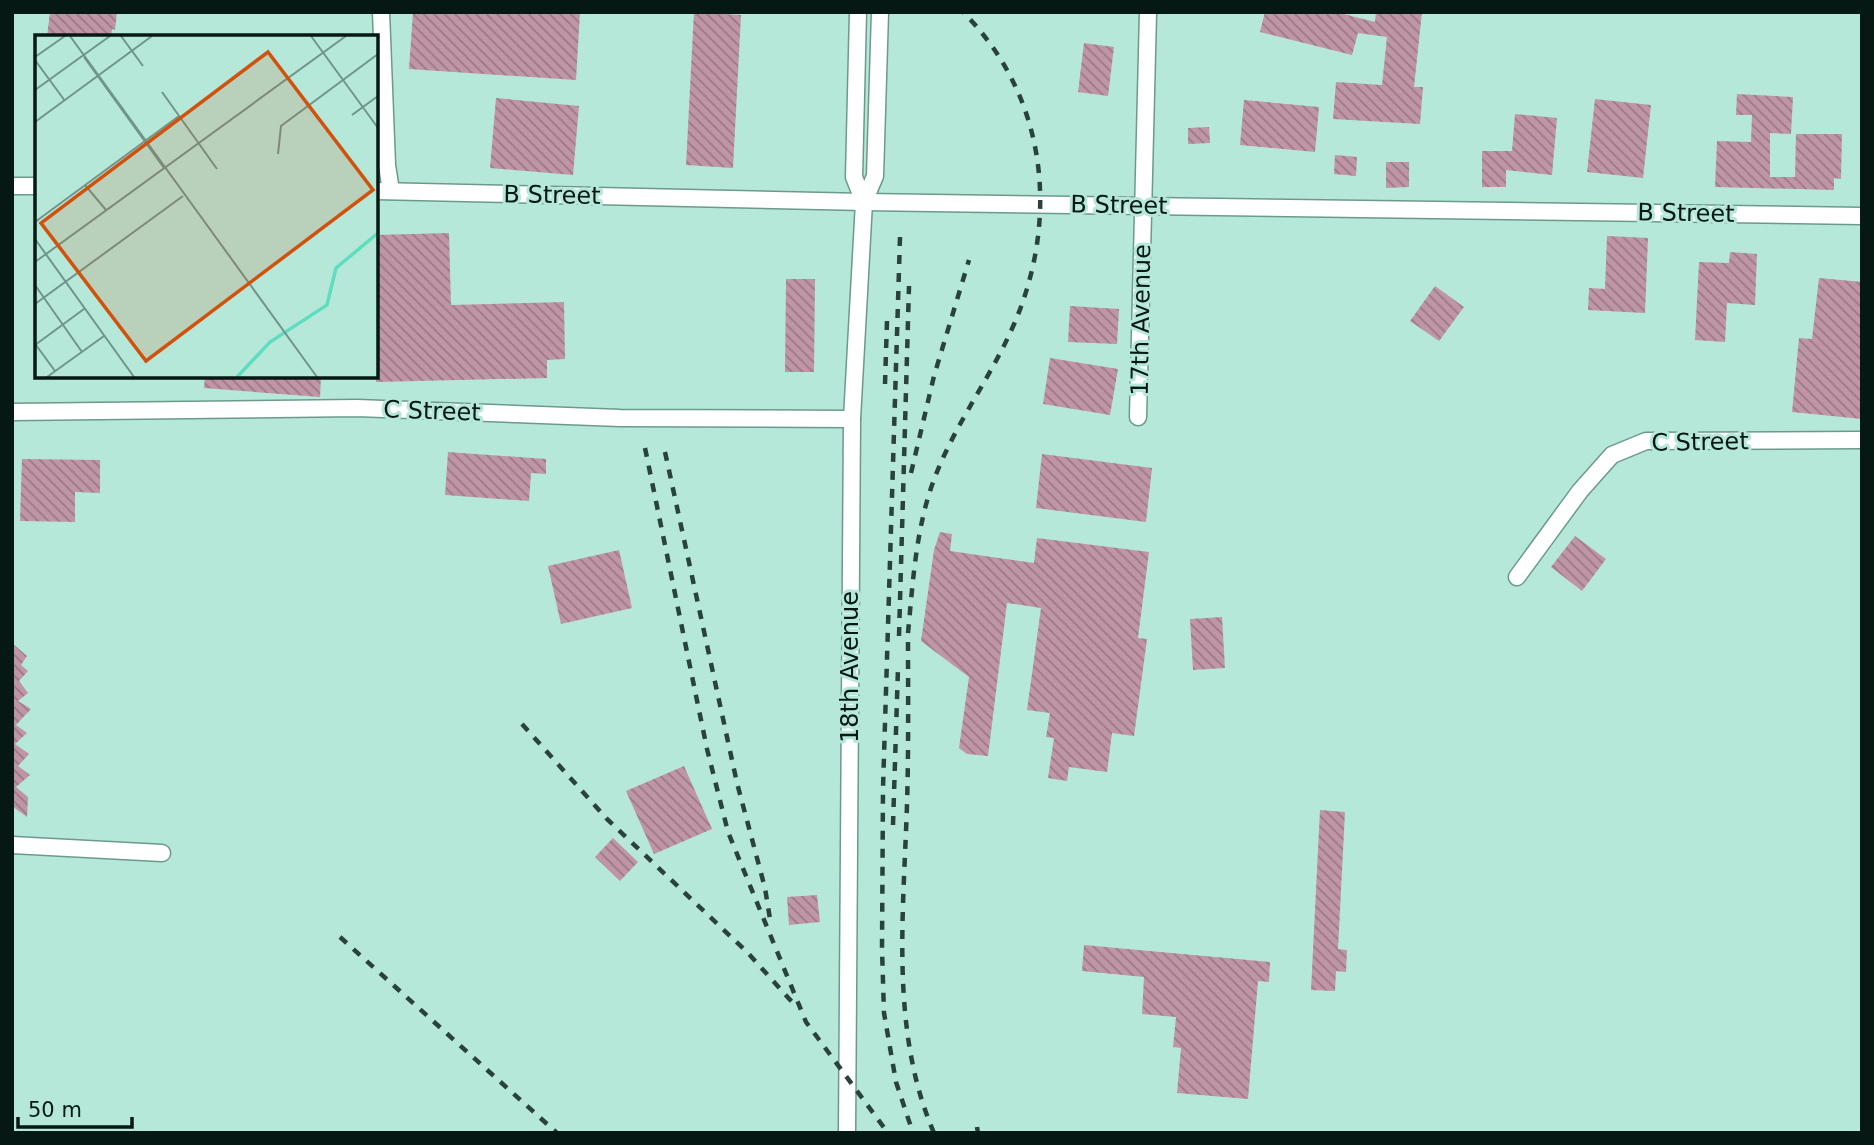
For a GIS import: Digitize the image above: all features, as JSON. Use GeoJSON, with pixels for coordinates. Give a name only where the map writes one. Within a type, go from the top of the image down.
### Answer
{"type":"FeatureCollection","features":[{"type":"Feature","properties":{"kind":"street"},"geometry":{"type":"LineString","coordinates":[[381,12],[387,165],[384,191]]}},
{"type":"Feature","properties":{"kind":"street","name":"18th Avenue"},"geometry":{"type":"LineString","coordinates":[[858,12],[854,177],[864,202]]}},
{"type":"Feature","properties":{"kind":"street","name":"18th Avenue"},"geometry":{"type":"LineString","coordinates":[[847,1133],[852,419],[864,202],[875,176],[880,12]]}},
{"type":"Feature","properties":{"kind":"street","name":"17th Avenue"},"geometry":{"type":"LineString","coordinates":[[1139,417],[1148,12]]}},
{"type":"Feature","properties":{"kind":"street"},"geometry":{"type":"LineString","coordinates":[[12,186],[35,186]]}},
{"type":"Feature","properties":{"kind":"street","name":"B Street"},"geometry":{"type":"LineString","coordinates":[[384,191],[864,202],[1862,216]]}},
{"type":"Feature","properties":{"kind":"street","name":"C Street"},"geometry":{"type":"LineString","coordinates":[[12,412],[357,408],[620,418],[852,419]]}},
{"type":"Feature","properties":{"kind":"street","name":"C Street"},"geometry":{"type":"LineString","coordinates":[[1517,577],[1580,491],[1612,455],[1646,441],[1862,440]]}},
{"type":"Feature","properties":{"kind":"street"},"geometry":{"type":"LineString","coordinates":[[12,845],[162,853]]}},
{"type":"Feature","properties":{"kind":"building"},"geometry":{"type":"Polygon","coordinates":[[[50,12],[117,12],[115,30],[112,29],[111,35],[47,35],[50,12]]]}},
{"type":"Feature","properties":{"kind":"building"},"geometry":{"type":"Polygon","coordinates":[[[413,12],[580,12],[576,80],[409,69],[413,12]]]}},
{"type":"Feature","properties":{"kind":"building"},"geometry":{"type":"Polygon","coordinates":[[[694,12],[741,15],[733,168],[686,165],[694,12]]]}},
{"type":"Feature","properties":{"kind":"building"},"geometry":{"type":"Polygon","coordinates":[[[1265,12],[1336,12],[1375,22],[1376,12],[1422,12],[1414,87],[1423,87],[1420,124],[1333,119],[1336,82],[1382,85],[1387,37],[1358,33],[1352,55],[1260,32],[1265,12]]]}},
{"type":"Feature","properties":{"kind":"building"},"geometry":{"type":"Polygon","coordinates":[[[1084,43],[1114,47],[1108,96],[1078,92],[1084,43]]]}},
{"type":"Feature","properties":{"kind":"building"},"geometry":{"type":"Polygon","coordinates":[[[1737,94],[1793,97],[1791,134],[1770,133],[1770,177],[1795,177],[1796,134],[1842,134],[1841,179],[1834,178],[1834,190],[1715,187],[1717,141],[1751,142],[1752,115],[1736,115],[1737,94]]]}},
{"type":"Feature","properties":{"kind":"building"},"geometry":{"type":"Polygon","coordinates":[[[496,98],[579,106],[573,175],[490,168],[496,98]]]}},
{"type":"Feature","properties":{"kind":"building"},"geometry":{"type":"Polygon","coordinates":[[[1595,99],[1651,105],[1643,178],[1587,172],[1595,99]]]}},
{"type":"Feature","properties":{"kind":"building"},"geometry":{"type":"Polygon","coordinates":[[[1244,100],[1319,107],[1315,152],[1240,145],[1244,100]]]}},
{"type":"Feature","properties":{"kind":"building"},"geometry":{"type":"Polygon","coordinates":[[[1515,114],[1557,118],[1552,175],[1506,170],[1506,187],[1482,187],[1482,151],[1512,151],[1515,114]]]}},
{"type":"Feature","properties":{"kind":"building"},"geometry":{"type":"Polygon","coordinates":[[[1209,127],[1210,143],[1188,144],[1188,128],[1209,127]]]}},
{"type":"Feature","properties":{"kind":"building"},"geometry":{"type":"Polygon","coordinates":[[[1335,155],[1357,157],[1356,176],[1334,174],[1335,155]]]}},
{"type":"Feature","properties":{"kind":"building"},"geometry":{"type":"Polygon","coordinates":[[[1386,162],[1409,162],[1409,187],[1386,188],[1386,162]]]}},
{"type":"Feature","properties":{"kind":"building"},"geometry":{"type":"Polygon","coordinates":[[[449,233],[451,305],[564,302],[565,359],[547,360],[547,378],[376,382],[378,235],[449,233]]]}},
{"type":"Feature","properties":{"kind":"building"},"geometry":{"type":"Polygon","coordinates":[[[1607,236],[1648,238],[1645,313],[1588,310],[1589,288],[1605,289],[1607,236]]]}},
{"type":"Feature","properties":{"kind":"building"},"geometry":{"type":"Polygon","coordinates":[[[1730,252],[1757,254],[1755,305],[1727,303],[1725,342],[1695,340],[1699,262],[1729,263],[1730,252]]]}},
{"type":"Feature","properties":{"kind":"building"},"geometry":{"type":"Polygon","coordinates":[[[1819,278],[1862,282],[1862,419],[1792,412],[1799,338],[1812,339],[1819,278]]]}},
{"type":"Feature","properties":{"kind":"building"},"geometry":{"type":"Polygon","coordinates":[[[786,279],[815,279],[814,372],[785,372],[786,279]]]}},
{"type":"Feature","properties":{"kind":"building"},"geometry":{"type":"Polygon","coordinates":[[[1435,286],[1464,307],[1439,341],[1410,321],[1435,286]]]}},
{"type":"Feature","properties":{"kind":"building"},"geometry":{"type":"Polygon","coordinates":[[[1070,306],[1119,309],[1117,344],[1068,342],[1070,306]]]}},
{"type":"Feature","properties":{"kind":"building"},"geometry":{"type":"Polygon","coordinates":[[[1050,358],[1118,369],[1110,415],[1043,404],[1050,358]]]}},
{"type":"Feature","properties":{"kind":"building"},"geometry":{"type":"Polygon","coordinates":[[[205,378],[321,378],[320,397],[204,388],[205,378]]]}},
{"type":"Feature","properties":{"kind":"building"},"geometry":{"type":"Polygon","coordinates":[[[448,452],[546,459],[546,474],[531,473],[529,501],[445,495],[448,452]]]}},
{"type":"Feature","properties":{"kind":"building"},"geometry":{"type":"Polygon","coordinates":[[[1042,454],[1152,468],[1146,522],[1036,508],[1042,454]]]}},
{"type":"Feature","properties":{"kind":"building"},"geometry":{"type":"Polygon","coordinates":[[[22,459],[100,460],[100,493],[75,492],[75,522],[20,521],[22,459]]]}},
{"type":"Feature","properties":{"kind":"building"},"geometry":{"type":"Polygon","coordinates":[[[940,532],[952,534],[950,551],[1034,563],[1037,538],[1149,552],[1138,638],[1147,639],[1134,736],[1112,733],[1107,772],[1069,767],[1067,781],[1048,778],[1054,738],[1046,737],[1050,713],[1027,710],[1041,608],[1007,603],[988,756],[967,754],[959,748],[969,677],[921,641],[934,550],[940,532]]]}},
{"type":"Feature","properties":{"kind":"building"},"geometry":{"type":"Polygon","coordinates":[[[1575,536],[1606,559],[1582,591],[1551,567],[1575,536]]]}},
{"type":"Feature","properties":{"kind":"building"},"geometry":{"type":"Polygon","coordinates":[[[619,550],[632,608],[561,624],[548,566],[619,550]]]}},
{"type":"Feature","properties":{"kind":"building"},"geometry":{"type":"Polygon","coordinates":[[[1222,617],[1225,668],[1193,670],[1190,619],[1222,617]]]}},
{"type":"Feature","properties":{"kind":"building"},"geometry":{"type":"Polygon","coordinates":[[[12,643],[27,656],[21,665],[28,671],[19,681],[28,693],[18,701],[31,709],[16,725],[27,733],[15,744],[29,754],[18,766],[30,775],[16,787],[28,797],[27,817],[12,806],[12,643]]]}},
{"type":"Feature","properties":{"kind":"building"},"geometry":{"type":"Polygon","coordinates":[[[684,766],[712,829],[654,854],[626,791],[684,766]]]}},
{"type":"Feature","properties":{"kind":"building"},"geometry":{"type":"Polygon","coordinates":[[[1320,810],[1345,812],[1338,949],[1347,950],[1346,972],[1336,971],[1335,991],[1311,990],[1320,810]]]}},
{"type":"Feature","properties":{"kind":"building"},"geometry":{"type":"Polygon","coordinates":[[[613,838],[638,862],[620,881],[595,857],[613,838]]]}},
{"type":"Feature","properties":{"kind":"building"},"geometry":{"type":"Polygon","coordinates":[[[817,895],[820,922],[789,925],[787,897],[817,895]]]}},
{"type":"Feature","properties":{"kind":"building"},"geometry":{"type":"Polygon","coordinates":[[[1084,945],[1270,962],[1269,982],[1258,981],[1248,1099],[1177,1093],[1181,1048],[1173,1047],[1176,1017],[1142,1014],[1144,977],[1082,971],[1084,945]]]}},
{"type":"Feature","properties":{"kind":"railway"},"geometry":{"type":"LineString","coordinates":[[934,1133],[912,1060],[903,984],[908,633],[914,574],[923,515],[935,477],[953,437],[1006,342],[1029,281],[1038,240],[1040,199],[1037,158],[1028,118],[1012,80],[991,45],[963,12]]}},
{"type":"Feature","properties":{"kind":"railway"},"geometry":{"type":"LineString","coordinates":[[900,237],[883,788],[882,949],[884,1013],[896,1082],[913,1133]]}},
{"type":"Feature","properties":{"kind":"railway"},"geometry":{"type":"LineString","coordinates":[[911,473],[934,376],[969,260]]}},
{"type":"Feature","properties":{"kind":"railway"},"geometry":{"type":"LineString","coordinates":[[899,636],[909,286]]}},
{"type":"Feature","properties":{"kind":"railway"},"geometry":{"type":"LineString","coordinates":[[885,384],[887,321]]}},
{"type":"Feature","properties":{"kind":"railway"},"geometry":{"type":"LineString","coordinates":[[645,448],[707,749],[728,832],[806,1022],[888,1133]]}},
{"type":"Feature","properties":{"kind":"railway"},"geometry":{"type":"LineString","coordinates":[[665,452],[737,783],[765,888],[770,919]]}},
{"type":"Feature","properties":{"kind":"railway"},"geometry":{"type":"LineString","coordinates":[[893,825],[898,668]]}},
{"type":"Feature","properties":{"kind":"railway"},"geometry":{"type":"LineString","coordinates":[[522,724],[607,819],[748,953],[792,1002]]}},
{"type":"Feature","properties":{"kind":"railway"},"geometry":{"type":"LineString","coordinates":[[340,937],[557,1133]]}},
{"type":"Feature","properties":{"kind":"railway"},"geometry":{"type":"LineString","coordinates":[[977,1127],[978,1133]]}}]}
